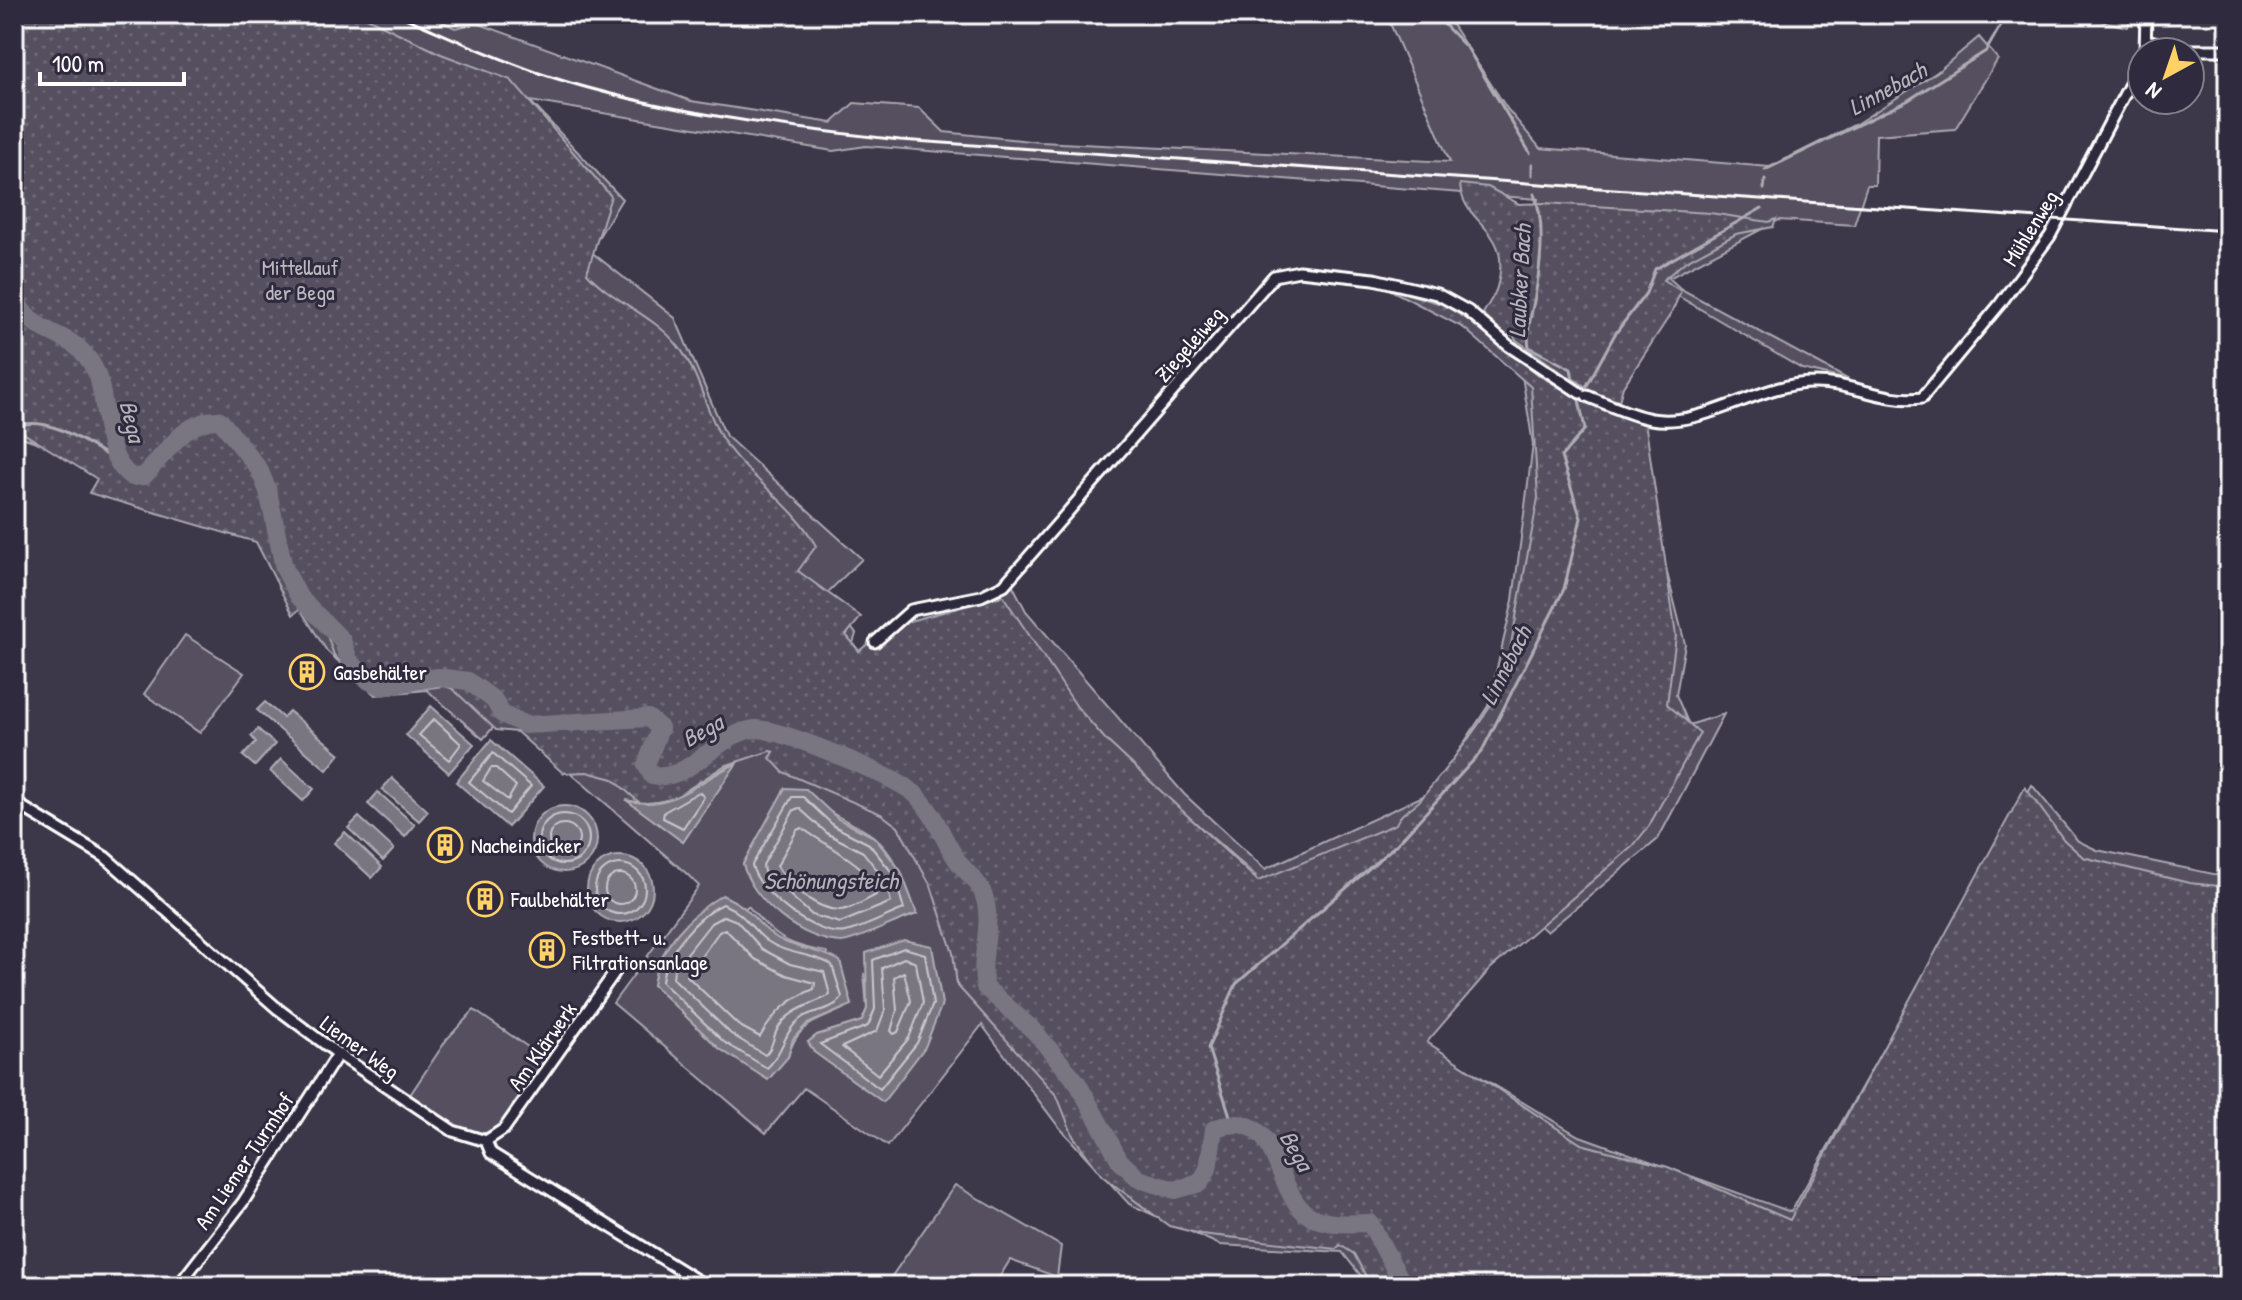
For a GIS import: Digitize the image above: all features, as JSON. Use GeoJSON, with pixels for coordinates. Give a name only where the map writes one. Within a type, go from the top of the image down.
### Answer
{"type":"FeatureCollection","features":[{"type":"Feature","properties":{"kind":"street"},"geometry":{"type":"LineString","coordinates":[[2146,14],[2146,36]]}},
{"type":"Feature","properties":{"kind":"street"},"geometry":{"type":"LineString","coordinates":[[2206,50],[2228,50]]}},
{"type":"Feature","properties":{"kind":"street","name":"Mühlenweg"},"geometry":{"type":"LineString","coordinates":[[1922,398],[2000,304],[2050,236],[2126,91]]}},
{"type":"Feature","properties":{"kind":"street","name":"Ziegeleiweg"},"geometry":{"type":"LineString","coordinates":[[875,642],[911,610],[981,596],[1004,585],[1274,276],[1299,271],[1374,279],[1437,294],[1468,311],[1509,346],[1583,395],[1653,419],[1709,411],[1794,383],[1843,385],[1892,398],[1922,398]]}},
{"type":"Feature","properties":{"kind":"street","name":"Liemer Weg"},"geometry":{"type":"LineString","coordinates":[[14,802],[105,857],[278,1009],[338,1054],[453,1131],[486,1141],[491,1153],[706,1286]]}},
{"type":"Feature","properties":{"kind":"street","name":"Am Klärwerk"},"geometry":{"type":"LineString","coordinates":[[486,1141],[504,1129],[620,965]]}},
{"type":"Feature","properties":{"kind":"street","name":"Am Liemer Turmhof"},"geometry":{"type":"LineString","coordinates":[[178,1286],[243,1202],[338,1054]]}},
{"type":"Feature","properties":{"kind":"green space","name":"Mittellauf der Bega"},"geometry":{"type":"Polygon","coordinates":[[[14,14],[428,14],[455,28],[477,23],[691,101],[832,123],[854,103],[919,108],[944,132],[1040,142],[1450,162],[1386,14],[1445,14],[1508,110],[1540,148],[1770,167],[1856,124],[1937,72],[1979,37],[1998,59],[1955,129],[1876,135],[1875,185],[1867,185],[1854,225],[1779,220],[1669,278],[1681,289],[1849,380],[1802,369],[1661,286],[1591,386],[1562,381],[1599,423],[1540,694],[1441,822],[1552,915],[1612,854],[1657,533],[1685,644],[1676,695],[1689,725],[1724,714],[1658,839],[1547,932],[1432,829],[1426,1044],[1577,1135],[1791,1212],[2032,785],[2078,841],[2097,850],[2228,877],[2228,892],[1844,1286],[1369,1286],[1342,1252],[1220,1245],[1129,1204],[1058,1126],[982,1025],[888,1146],[804,1088],[766,1133],[613,1003],[699,886],[687,874],[504,715],[483,739],[427,690],[375,695],[327,651],[264,553],[233,463],[81,458],[19,436],[14,440],[14,14]],[[530,101],[622,199],[590,251],[675,318],[726,436],[862,559],[826,594],[856,634],[853,643],[1082,956],[1256,876],[956,613],[997,598],[1012,584],[1026,611],[1184,794],[1265,869],[1432,792],[1488,706],[1513,600],[1533,444],[1514,326],[1538,199],[866,146],[833,151],[530,101]],[[735,764],[674,798],[647,803],[629,801],[683,842],[735,764]],[[825,808],[766,824],[743,864],[859,936],[917,914],[895,863],[882,845],[862,829],[825,808]],[[748,906],[653,985],[720,1049],[788,1057],[792,1044],[805,1028],[852,1004],[826,952],[782,938],[748,906]],[[864,973],[867,1009],[862,1021],[817,1035],[808,1042],[883,1101],[864,973]]]}},
{"type":"Feature","properties":{"kind":"green space","name":"Mittellauf der Bega"},"geometry":{"type":"Polygon","coordinates":[[[14,14],[359,14],[441,54],[511,80],[611,196],[587,273],[668,335],[686,357],[723,440],[745,467],[795,516],[816,546],[798,571],[861,617],[846,635],[859,651],[880,634],[886,639],[902,623],[1003,596],[1077,707],[1106,740],[1258,881],[1396,824],[1422,798],[1455,756],[1504,682],[1538,498],[1531,387],[1464,328],[1387,288],[1442,304],[1473,323],[1540,376],[1577,397],[1582,387],[1515,339],[1514,335],[1507,335],[1482,316],[1497,287],[1499,251],[1486,228],[1469,209],[1460,184],[1488,187],[1519,204],[1710,213],[1769,222],[1776,219],[1773,227],[1736,234],[1686,261],[1663,280],[1681,291],[1672,312],[1623,387],[1619,401],[1592,393],[1587,402],[1645,421],[1676,636],[1667,704],[1700,733],[1649,826],[1633,846],[1490,969],[1427,1042],[1581,1144],[1668,1167],[1790,1220],[2025,787],[2064,840],[2083,857],[2189,883],[2228,887],[2228,1286],[1371,1286],[1354,1254],[1340,1245],[1336,1249],[1201,1234],[1169,1226],[1102,1176],[1073,1136],[1057,1096],[957,985],[953,953],[931,886],[898,827],[881,814],[783,772],[770,758],[774,752],[770,751],[724,766],[673,799],[642,805],[613,779],[587,772],[563,773],[517,732],[496,730],[453,689],[445,686],[377,694],[359,683],[334,655],[324,627],[302,607],[293,615],[256,542],[89,493],[97,479],[20,431],[14,436],[14,14]]]}},
{"type":"Feature","properties":{"kind":"green space"},"geometry":{"type":"Polygon","coordinates":[[[2069,14],[2131,14],[2128,27],[2069,14]]]}},
{"type":"Feature","properties":{"kind":"green space"},"geometry":{"type":"Polygon","coordinates":[[[185,635],[244,673],[200,733],[144,694],[185,635]]]}},
{"type":"Feature","properties":{"kind":"green space"},"geometry":{"type":"Polygon","coordinates":[[[474,1010],[547,1060],[504,1121],[481,1134],[453,1126],[408,1098],[447,1039],[474,1010]]]}},
{"type":"Feature","properties":{"kind":"green space"},"geometry":{"type":"Polygon","coordinates":[[[955,1185],[1061,1246],[1057,1277],[1010,1260],[994,1286],[885,1286],[955,1185]]]}},
{"type":"Feature","properties":{"kind":"water"},"geometry":{"type":"Polygon","coordinates":[[[265,702],[283,718],[289,711],[340,754],[327,770],[257,710],[265,702]]]}},
{"type":"Feature","properties":{"kind":"water"},"geometry":{"type":"Polygon","coordinates":[[[431,706],[474,744],[449,773],[406,735],[431,706]]]}},
{"type":"Feature","properties":{"kind":"water"},"geometry":{"type":"Polygon","coordinates":[[[258,729],[275,744],[255,766],[243,756],[256,742],[251,736],[258,729]]]}},
{"type":"Feature","properties":{"kind":"water"},"geometry":{"type":"Polygon","coordinates":[[[491,740],[544,786],[508,827],[456,782],[491,740]]]}},
{"type":"Feature","properties":{"kind":"water"},"geometry":{"type":"Polygon","coordinates":[[[281,759],[314,789],[303,801],[270,771],[281,759]]]}},
{"type":"Feature","properties":{"kind":"water"},"geometry":{"type":"Polygon","coordinates":[[[737,763],[683,842],[626,800],[642,803],[671,799],[737,763]]]}},
{"type":"Feature","properties":{"kind":"water"},"geometry":{"type":"Polygon","coordinates":[[[392,778],[428,811],[419,821],[382,789],[392,778]]]}},
{"type":"Feature","properties":{"kind":"water","name":"Schönungsteich"},"geometry":{"type":"Polygon","coordinates":[[[785,788],[806,789],[838,819],[874,837],[901,871],[917,914],[841,942],[810,934],[780,916],[767,904],[748,878],[743,864],[785,788]]]}},
{"type":"Feature","properties":{"kind":"water"},"geometry":{"type":"Polygon","coordinates":[[[378,792],[415,825],[405,837],[368,804],[378,792]]]}},
{"type":"Feature","properties":{"kind":"water"},"geometry":{"type":"Polygon","coordinates":[[[558,806],[570,806],[582,811],[592,821],[597,839],[595,852],[582,867],[570,872],[558,872],[546,867],[536,857],[531,845],[531,833],[536,821],[546,811],[558,806]]]}},
{"type":"Feature","properties":{"kind":"water"},"geometry":{"type":"Polygon","coordinates":[[[359,817],[394,849],[383,861],[348,828],[359,817]]]}},
{"type":"Feature","properties":{"kind":"water"},"geometry":{"type":"Polygon","coordinates":[[[345,832],[382,867],[372,878],[334,843],[345,832]]]}},
{"type":"Feature","properties":{"kind":"water"},"geometry":{"type":"Polygon","coordinates":[[[614,856],[626,856],[638,861],[648,871],[653,889],[651,902],[638,917],[626,922],[614,922],[602,917],[592,907],[587,895],[587,883],[592,871],[602,861],[614,856]]]}},
{"type":"Feature","properties":{"kind":"water","name":"Schönungsteich"},"geometry":{"type":"Polygon","coordinates":[[[722,895],[745,908],[778,939],[840,961],[852,1005],[807,1024],[793,1039],[788,1057],[768,1080],[720,1049],[653,985],[661,958],[677,933],[698,912],[722,895]]]}},
{"type":"Feature","properties":{"kind":"water","name":"Schönungsteich"},"geometry":{"type":"Polygon","coordinates":[[[904,940],[932,946],[942,1004],[925,1047],[883,1102],[814,1052],[808,1042],[817,1035],[862,1021],[867,1009],[866,953],[904,940]]]}},
{"type":"Feature","properties":{"kind":"waterway","name":"Laubker Bach"},"geometry":{"type":"LineString","coordinates":[[1434,14],[1468,49],[1530,153]]}},
{"type":"Feature","properties":{"kind":"waterway","name":"Linnebach"},"geometry":{"type":"LineString","coordinates":[[1765,170],[1907,101],[1986,51],[2007,14]]}},
{"type":"Feature","properties":{"kind":"waterway","name":"Laubker Bach"},"geometry":{"type":"LineString","coordinates":[[1532,164],[1532,175]]}},
{"type":"Feature","properties":{"kind":"waterway","name":"Linnebach"},"geometry":{"type":"LineString","coordinates":[[1764,189],[1765,180]]}},
{"type":"Feature","properties":{"kind":"waterway","name":"Laubker Bach"},"geometry":{"type":"LineString","coordinates":[[1534,194],[1540,218],[1541,244],[1529,347],[1571,369],[1573,379],[1588,389]]}},
{"type":"Feature","properties":{"kind":"waterway","name":"Linnebach"},"geometry":{"type":"LineString","coordinates":[[1232,1122],[1208,1048],[1236,984],[1397,844],[1482,751],[1564,589],[1581,518],[1561,457],[1585,429],[1579,400],[1615,334],[1646,293],[1655,269],[1762,208]]}},
{"type":"Feature","properties":{"kind":"waterway","name":"Bega"},"geometry":{"type":"LineString","coordinates":[[14,296],[33,321],[85,354],[99,381],[115,455],[122,468],[132,477],[144,476],[187,431],[208,421],[220,420],[259,469],[268,491],[284,568],[299,597],[342,640],[349,660],[369,681],[383,687],[437,677],[468,681],[494,700],[502,714],[525,725],[648,718],[660,728],[646,765],[652,776],[679,772],[728,739],[755,729],[812,745],[907,788],[924,803],[959,863],[982,891],[987,915],[985,987],[1034,1031],[1077,1082],[1120,1161],[1139,1179],[1175,1190],[1200,1183],[1208,1169],[1214,1129],[1235,1124],[1251,1127],[1271,1149],[1293,1198],[1303,1211],[1326,1222],[1370,1223],[1404,1286]]}},
{"type":"Feature","properties":{"kind":"waterway"},"geometry":{"type":"LineString","coordinates":[[14,427],[27,424],[54,427],[118,462]]}},
{"type":"Feature","properties":{"kind":"railway"},"geometry":{"type":"LineString","coordinates":[[396,14],[509,62],[591,89],[722,117],[855,135],[2228,231]]}},
{"type":"Feature","properties":{"kind":"place","name":"Gasbehälter"},"geometry":{"type":"Point","coordinates":[307,672]}},
{"type":"Feature","properties":{"kind":"place","name":"Nacheindicker"},"geometry":{"type":"Point","coordinates":[445,845]}},
{"type":"Feature","properties":{"kind":"place","name":"Faulbehälter"},"geometry":{"type":"Point","coordinates":[485,899]}},
{"type":"Feature","properties":{"kind":"place","name":"Festbett- u. Filtrationsanlage"},"geometry":{"type":"Point","coordinates":[547,950]}}]}
